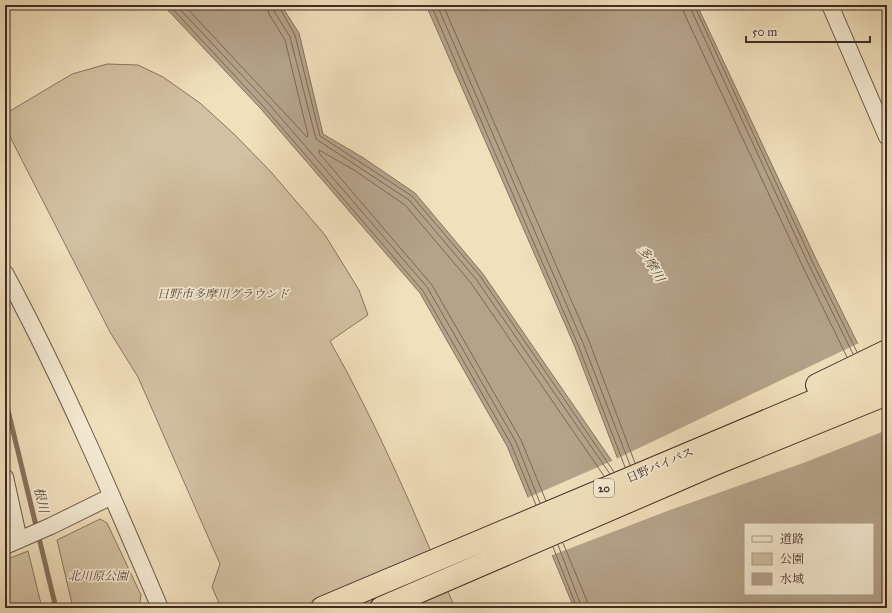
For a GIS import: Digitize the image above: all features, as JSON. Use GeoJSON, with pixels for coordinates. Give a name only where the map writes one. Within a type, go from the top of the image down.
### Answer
{"type":"FeatureCollection","features":[{"type":"Feature","properties":{"kind":"highway"},"geometry":{"type":"LineString","coordinates":[[705,445],[847,369],[887,351]]}},
{"type":"Feature","properties":{"kind":"highway","name":"日野バイパス"},"geometry":{"type":"LineString","coordinates":[[322,608],[705,445],[887,370]]}},
{"type":"Feature","properties":{"kind":"highway","name":"日野バイパス"},"geometry":{"type":"LineString","coordinates":[[381,608],[715,464],[887,394]]}},
{"type":"Feature","properties":{"kind":"highway"},"geometry":{"type":"LineString","coordinates":[[715,464],[887,410]]}},
{"type":"Feature","properties":{"kind":"street"},"geometry":{"type":"LineString","coordinates":[[830,5],[887,137]]}},
{"type":"Feature","properties":{"kind":"street"},"geometry":{"type":"LineString","coordinates":[[5,273],[31,321],[112,496],[160,608]]}},
{"type":"Feature","properties":{"kind":"street"},"geometry":{"type":"LineString","coordinates":[[5,478],[17,540],[112,496]]}},
{"type":"Feature","properties":{"kind":"green space","name":"日野市多摩川グラウンド"},"geometry":{"type":"Polygon","coordinates":[[[107,64],[138,65],[163,77],[200,103],[235,135],[271,172],[325,235],[359,290],[368,315],[330,341],[381,439],[455,608],[221,608],[212,587],[220,564],[138,377],[110,332],[5,127],[5,114],[72,74],[107,64]]]}},
{"type":"Feature","properties":{"kind":"green space","name":"北川原公園"},"geometry":{"type":"Polygon","coordinates":[[[100,519],[107,523],[141,595],[139,608],[73,608],[57,540],[100,519]]]}},
{"type":"Feature","properties":{"kind":"green space","name":"北川原公園"},"geometry":{"type":"Polygon","coordinates":[[[28,551],[42,608],[5,608],[5,560],[28,551]]]}},
{"type":"Feature","properties":{"kind":"water","name":"多摩川"},"geometry":{"type":"Polygon","coordinates":[[[163,5],[281,5],[299,33],[323,134],[362,157],[415,193],[483,274],[627,483],[575,347],[426,5],[697,5],[816,259],[887,403],[887,608],[574,608],[507,446],[420,293],[261,109],[163,5]]]}},
{"type":"Feature","properties":{"kind":"pier"},"geometry":{"type":"Polygon","coordinates":[[[859,343],[887,399],[887,430],[806,462],[670,510],[550,556],[527,498],[614,460],[620,469],[616,459],[859,343]]]}},
{"type":"Feature","properties":{"kind":"waterway","name":"根川"},"geometry":{"type":"LineString","coordinates":[[5,398],[56,608]]}}]}
